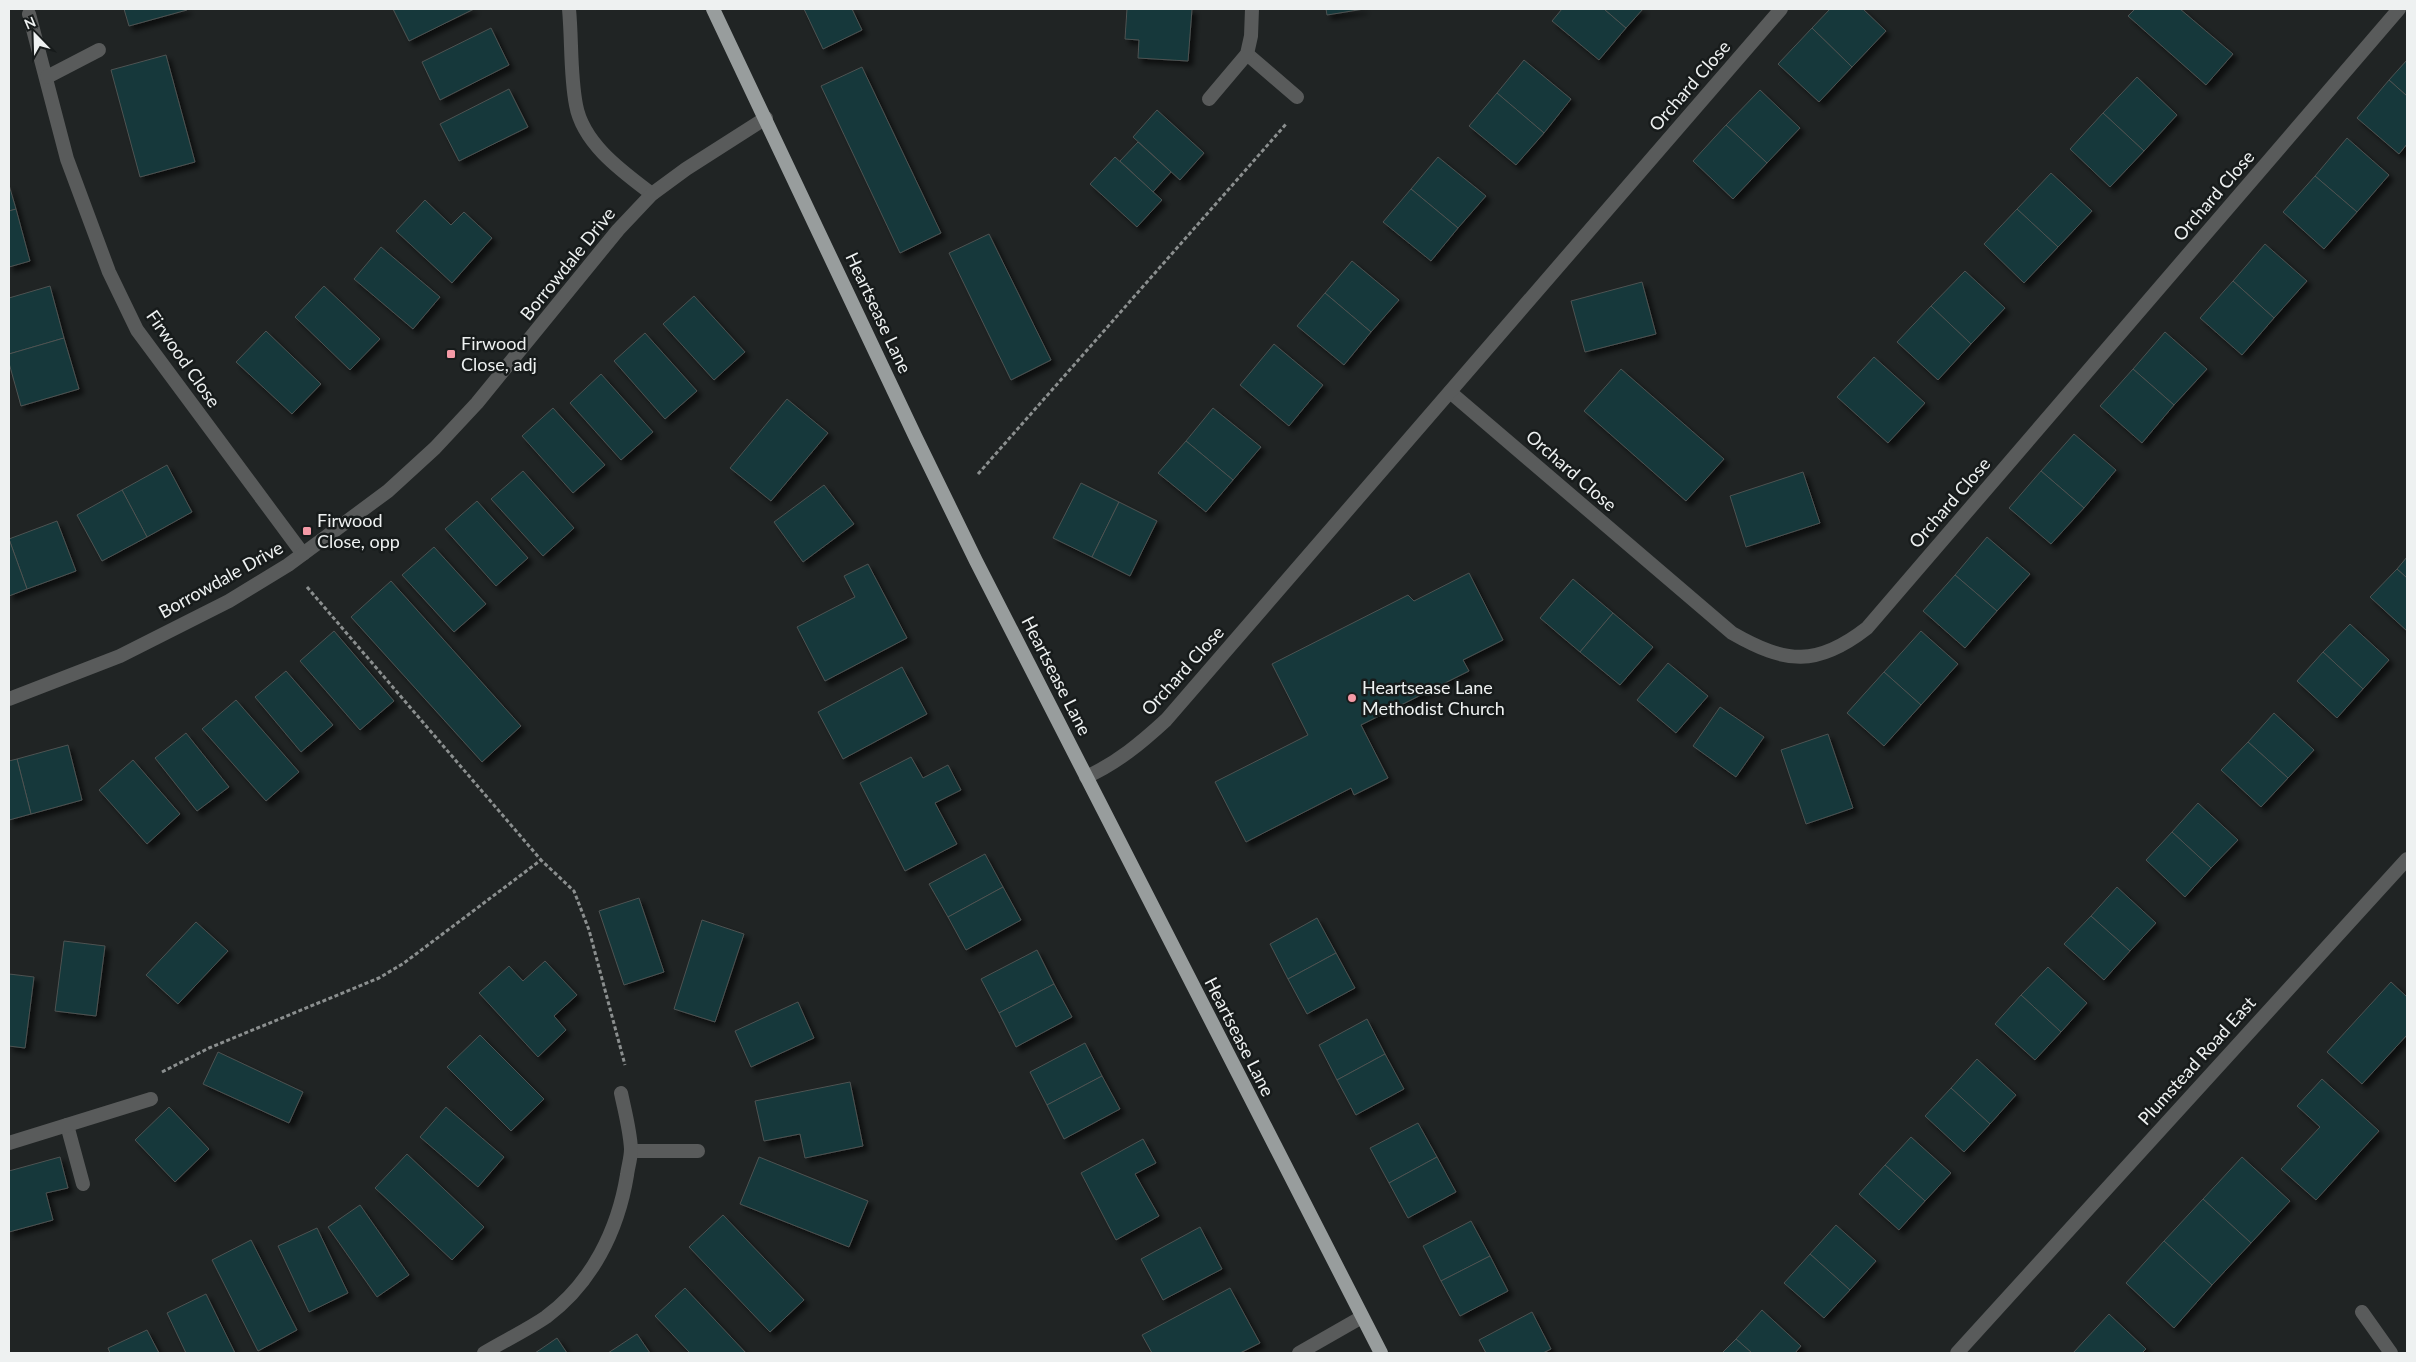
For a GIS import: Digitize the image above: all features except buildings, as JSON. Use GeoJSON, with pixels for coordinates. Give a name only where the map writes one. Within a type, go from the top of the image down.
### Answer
{"type":"FeatureCollection","features":[{"type":"Feature","properties":{"kind":"highway","name":"Heartsease Lane"},"geometry":{"type":"LineString","coordinates":[[713,9],[916,438],[1086,777],[1380,1353]]}},
{"type":"Feature","properties":{"kind":"street"},"geometry":{"type":"LineString","coordinates":[[569,9],[576,107],[590,138],[612,163],[652,194]]}},
{"type":"Feature","properties":{"kind":"street"},"geometry":{"type":"LineString","coordinates":[[1209,99],[1247,54],[1251,36],[1252,9]]}},
{"type":"Feature","properties":{"kind":"street","name":"Orchard Close"},"geometry":{"type":"LineString","coordinates":[[1086,777],[1110,766],[1137,746],[1166,720],[1781,9]]}},
{"type":"Feature","properties":{"kind":"street","name":"Orchard Close"},"geometry":{"type":"LineString","coordinates":[[1450,392],[1732,633],[1758,648],[1788,657],[1819,656],[1845,645],[1867,628],[2399,9]]}},
{"type":"Feature","properties":{"kind":"street","name":"Firwood Close"},"geometry":{"type":"LineString","coordinates":[[29,14],[47,76],[66,159],[109,272],[137,330],[304,554]]}},
{"type":"Feature","properties":{"kind":"street"},"geometry":{"type":"LineString","coordinates":[[47,76],[99,50]]}},
{"type":"Feature","properties":{"kind":"street"},"geometry":{"type":"LineString","coordinates":[[1247,54],[1297,97]]}},
{"type":"Feature","properties":{"kind":"street","name":"Borrowdale Drive"},"geometry":{"type":"LineString","coordinates":[[9,699],[120,656],[229,601],[304,554],[388,491],[435,448],[477,403],[618,230],[652,194],[686,169],[766,118]]}},
{"type":"Feature","properties":{"kind":"street","name":"Plumstead Road East"},"geometry":{"type":"LineString","coordinates":[[1956,1353],[2407,859]]}},
{"type":"Feature","properties":{"kind":"street"},"geometry":{"type":"LineString","coordinates":[[484,1353],[546,1316],[573,1292],[597,1261],[612,1233],[625,1188],[631,1151],[628,1120],[621,1093]]}},
{"type":"Feature","properties":{"kind":"street"},"geometry":{"type":"LineString","coordinates":[[9,1143],[151,1099]]}},
{"type":"Feature","properties":{"kind":"street"},"geometry":{"type":"LineString","coordinates":[[67,1125],[83,1184]]}},
{"type":"Feature","properties":{"kind":"street"},"geometry":{"type":"LineString","coordinates":[[631,1151],[698,1152]]}},
{"type":"Feature","properties":{"kind":"street"},"geometry":{"type":"LineString","coordinates":[[2362,1312],[2391,1353]]}},
{"type":"Feature","properties":{"kind":"street"},"geometry":{"type":"LineString","coordinates":[[1299,1353],[1362,1317]]}},
{"type":"Feature","properties":{"kind":"path"},"geometry":{"type":"LineString","coordinates":[[978,474],[1293,116],[1297,97]]}},
{"type":"Feature","properties":{"kind":"path"},"geometry":{"type":"LineString","coordinates":[[288,565],[540,860],[574,891],[588,930],[628,1078],[621,1093]]}},
{"type":"Feature","properties":{"kind":"path"},"geometry":{"type":"LineString","coordinates":[[151,1099],[153,1077],[210,1048],[379,978],[404,963],[540,860]]}},
{"type":"Feature","properties":{"kind":"place","name":"Firwood Close, adj"},"geometry":{"type":"Point","coordinates":[451,354]}},
{"type":"Feature","properties":{"kind":"place","name":"Firwood Close, opp"},"geometry":{"type":"Point","coordinates":[307,531]}},
{"type":"Feature","properties":{"kind":"place","name":"Heartsease Lane Methodist Church"},"geometry":{"type":"Point","coordinates":[1352,698]}}]}
